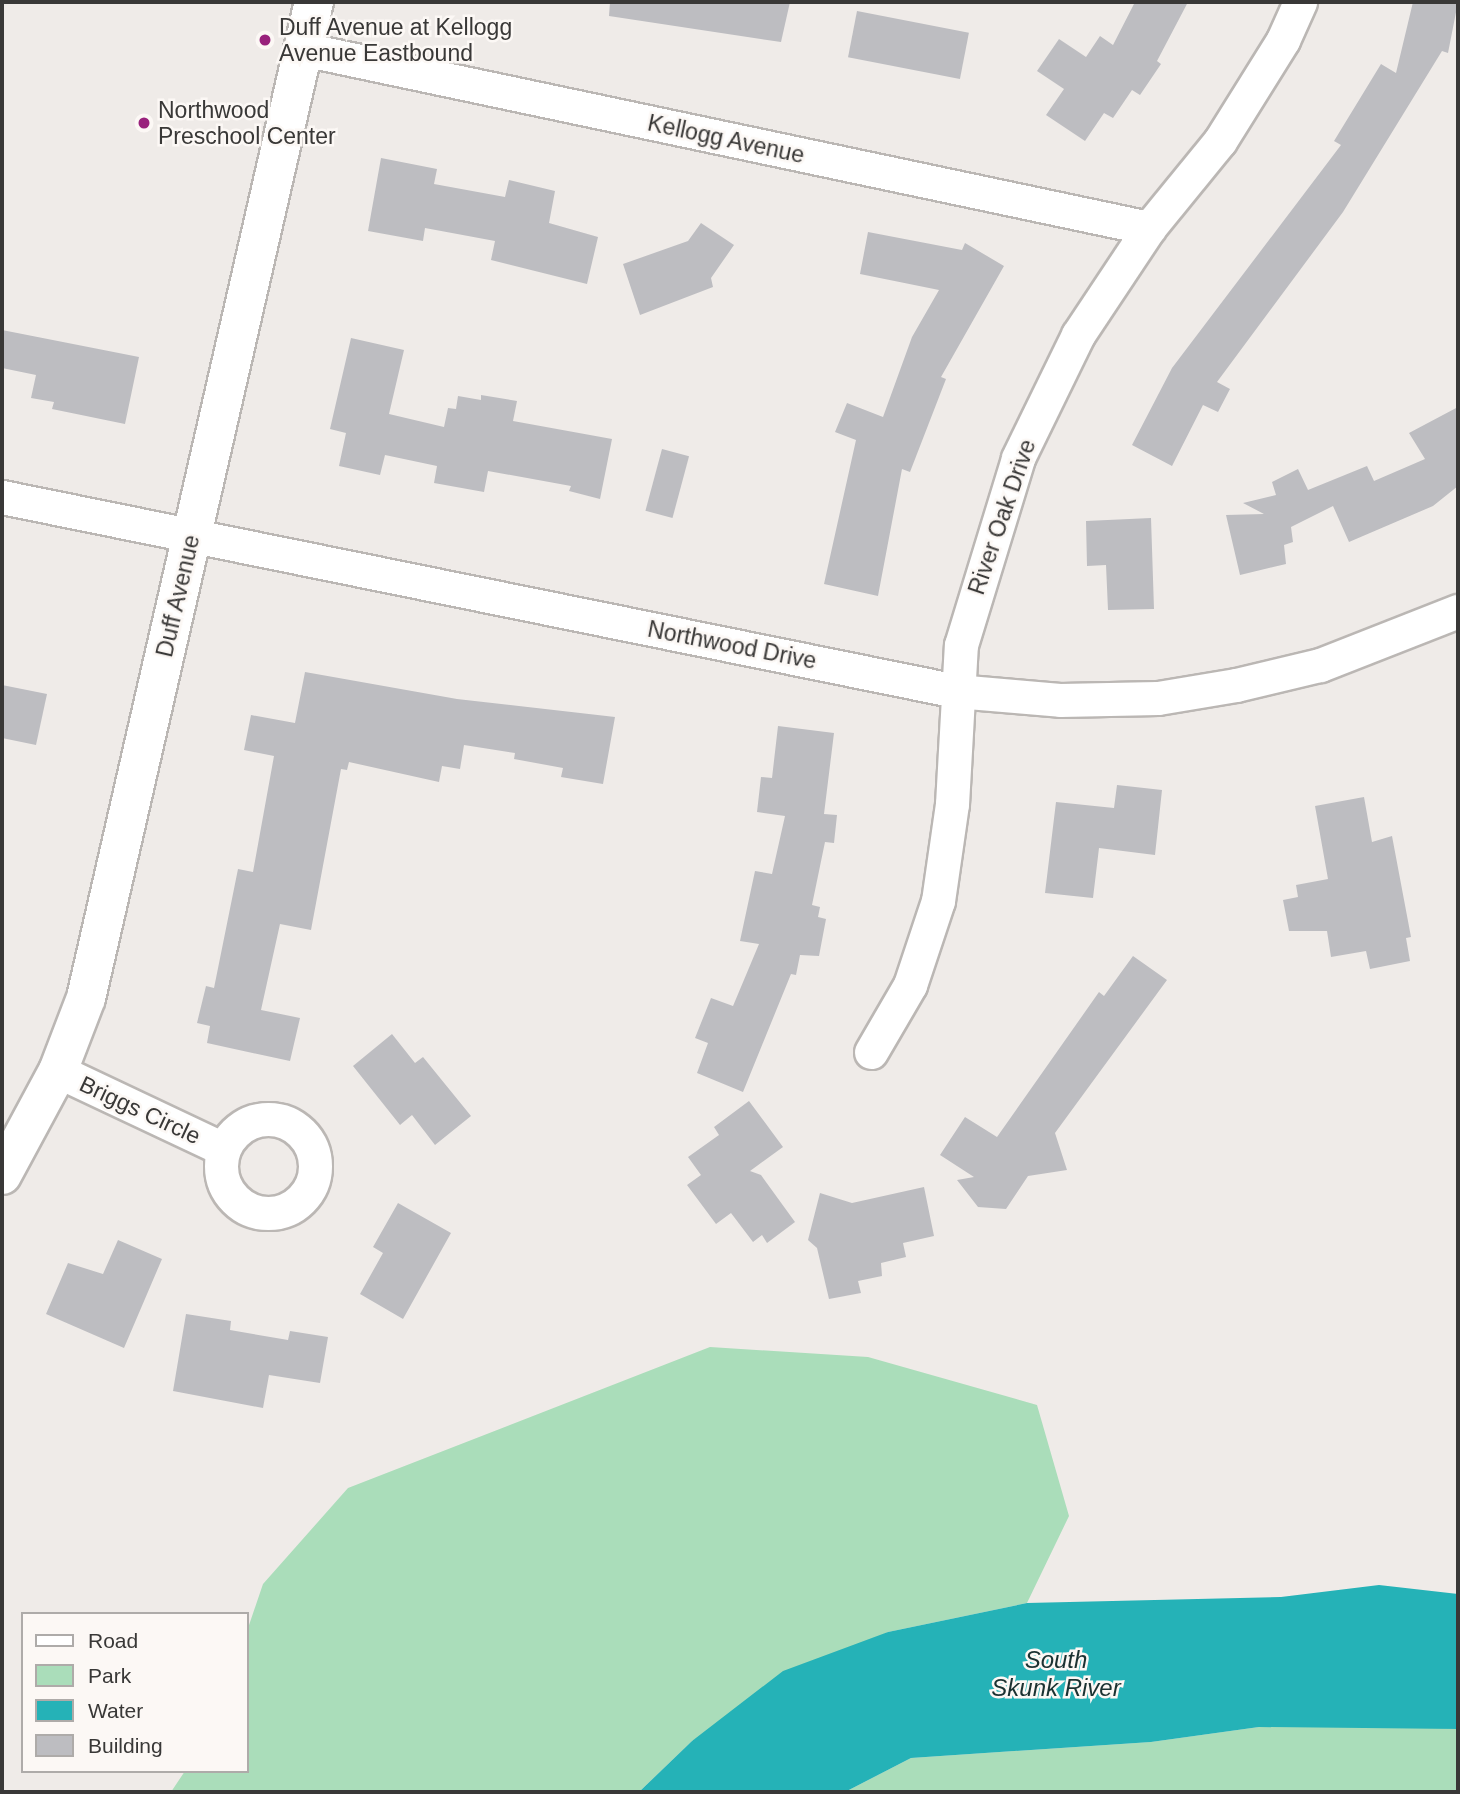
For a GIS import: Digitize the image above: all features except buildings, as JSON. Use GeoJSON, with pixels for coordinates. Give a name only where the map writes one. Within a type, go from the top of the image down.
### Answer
{"type":"FeatureCollection","features":[{"type":"Feature","properties":{"kind":"main road","name":"Duff Avenue"},"geometry":{"type":"LineString","coordinates":[[2,1175],[58,1070],[86,998],[314,2]]}},
{"type":"Feature","properties":{"kind":"street","name":"River Oak Drive"},"geometry":{"type":"LineString","coordinates":[[871,1052],[910,985],[938,901],[952,804],[956,691],[961,645],[1018,458],[1078,335],[1149,228],[1220,141],[1283,40],[1300,2]]}},
{"type":"Feature","properties":{"kind":"street","name":"Kellogg Avenue"},"geometry":{"type":"LineString","coordinates":[[303,49],[1149,228]]}},
{"type":"Feature","properties":{"kind":"street","name":"Northwood Drive"},"geometry":{"type":"LineString","coordinates":[[2,497],[956,691],[1060,700],[1184,694],[1320,665],[1458,611]]}},
{"type":"Feature","properties":{"kind":"street","name":"Briggs Circle"},"geometry":{"type":"LineString","coordinates":[[58,1070],[223,1149]]}},
{"type":"Feature","properties":{"kind":"green space"},"geometry":{"type":"Polygon","coordinates":[[[710,1347],[868,1357],[1037,1405],[1069,1516],[1027,1603],[888,1632],[692,1741],[639,1792],[171,1792],[184,1773],[248,1773],[248,1628],[263,1584],[348,1488],[710,1347]]]}},
{"type":"Feature","properties":{"kind":"green space"},"geometry":{"type":"Polygon","coordinates":[[[1372,1724],[1458,1729],[1458,1792],[845,1792],[911,1758],[1151,1742],[1259,1727],[1372,1724]]]}},
{"type":"Feature","properties":{"kind":"water","name":"South Skunk River"},"geometry":{"type":"Polygon","coordinates":[[[1379,1585],[1458,1594],[1458,1729],[1259,1727],[1151,1742],[911,1758],[845,1792],[639,1792],[692,1741],[783,1671],[888,1632],[1027,1603],[1281,1597],[1379,1585]]]}},
{"type":"Feature","properties":{"kind":"place","name":"Duff Avenue at Kellogg Avenue Eastbound"},"geometry":{"type":"Point","coordinates":[265,40]}},
{"type":"Feature","properties":{"kind":"place","name":"Northwood Preschool Center"},"geometry":{"type":"Point","coordinates":[144,123]}}]}
